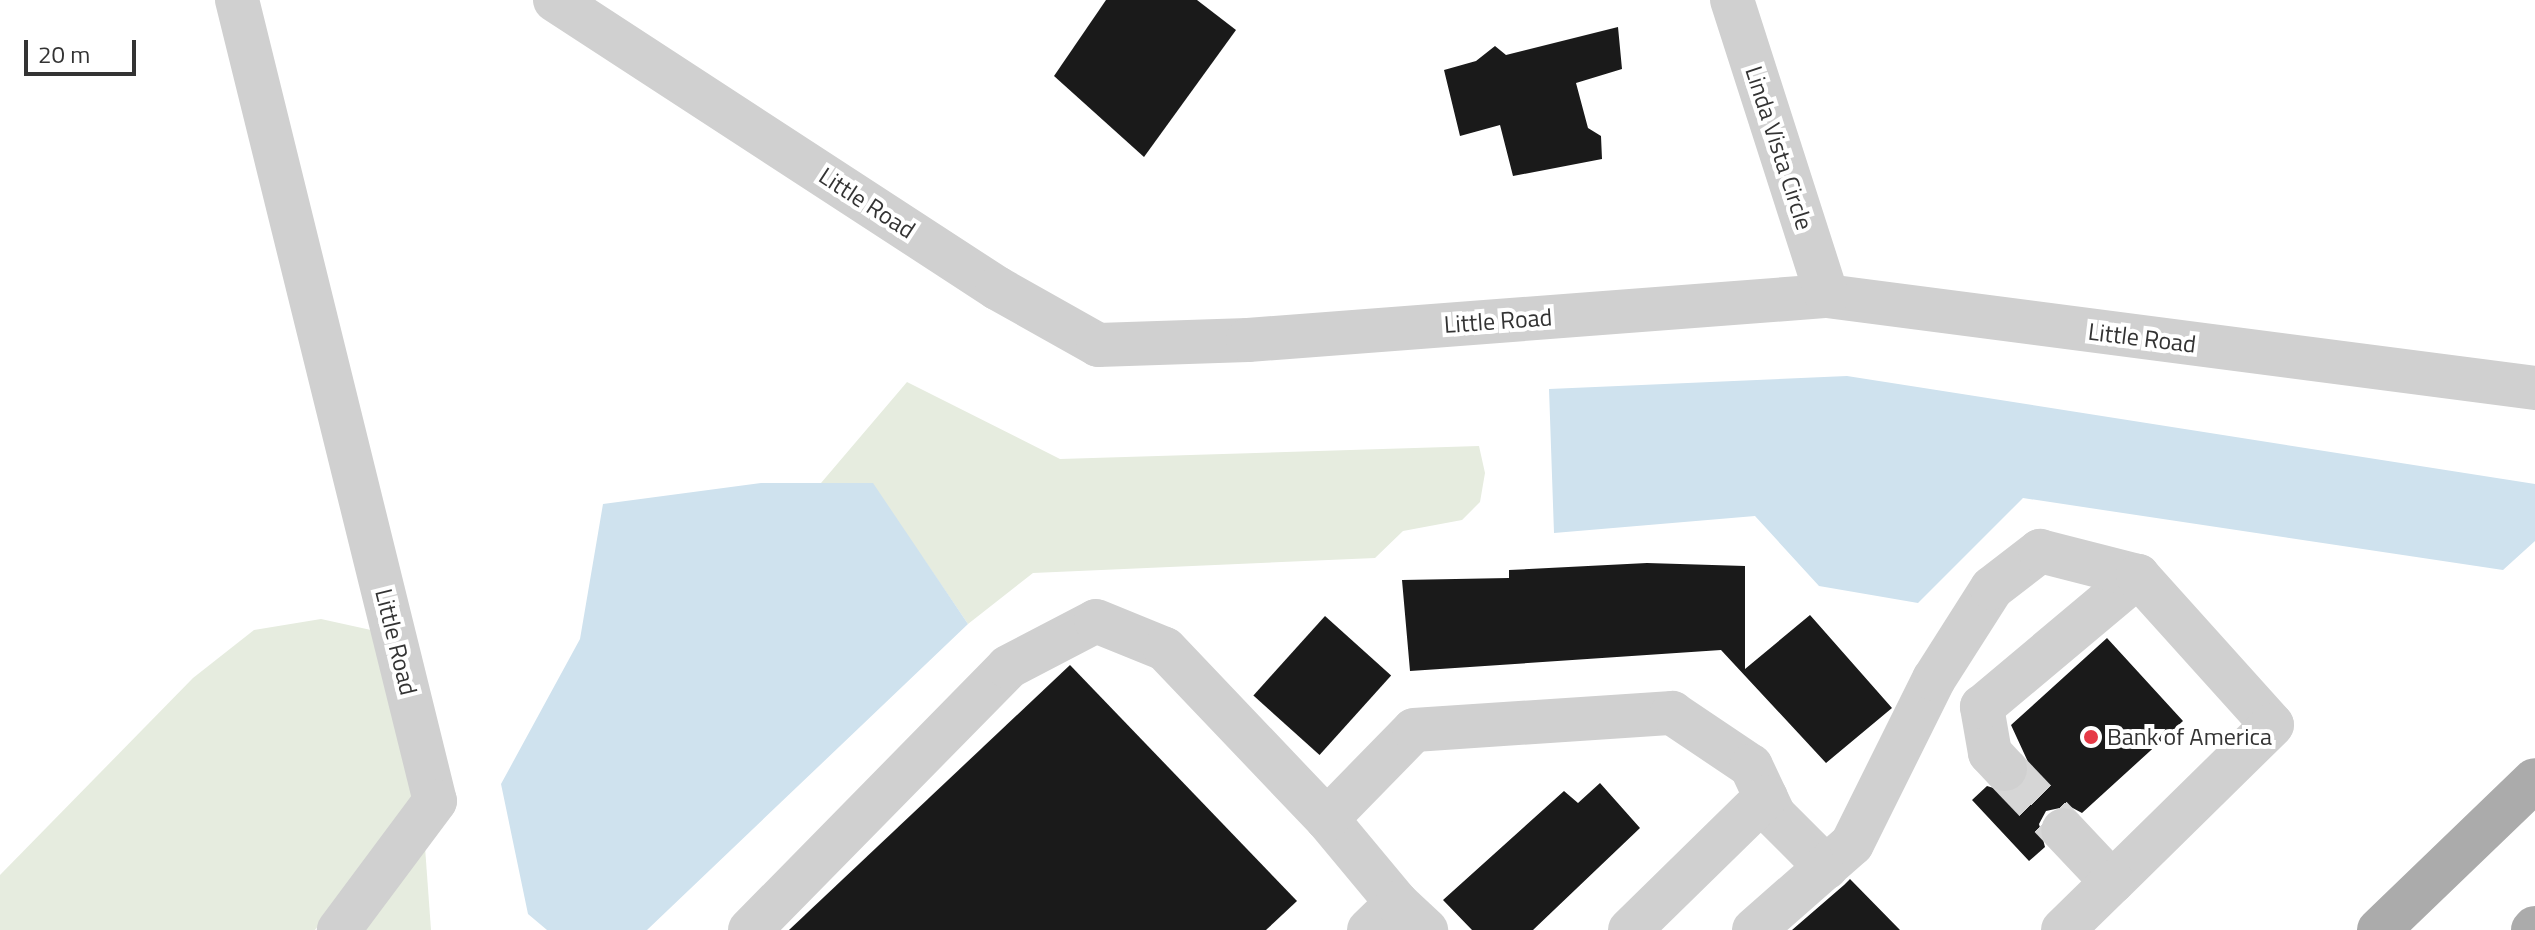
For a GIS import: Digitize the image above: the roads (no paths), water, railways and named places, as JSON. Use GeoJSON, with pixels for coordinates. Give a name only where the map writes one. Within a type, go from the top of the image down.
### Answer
{"type":"FeatureCollection","features":[{"type":"Feature","properties":{"kind":"main road"},"geometry":{"type":"LineString","coordinates":[[2379,930],[2535,780]]}},
{"type":"Feature","properties":{"kind":"street","name":"Little Road"},"geometry":{"type":"LineString","coordinates":[[237,0],[435,801],[339,930]]}},
{"type":"Feature","properties":{"kind":"street","name":"Little Road"},"geometry":{"type":"LineString","coordinates":[[555,0],[997,288],[1098,345],[1248,340],[1827,296],[2535,388]]}},
{"type":"Feature","properties":{"kind":"street","name":"Linda Vista Circle"},"geometry":{"type":"LineString","coordinates":[[1732,0],[1827,296]]}},
{"type":"Feature","properties":{"kind":"street"},"geometry":{"type":"LineString","coordinates":[[1754,930],[1852,844],[1934,679],[1992,588],[2040,551],[2138,576],[2272,725],[2063,930]]}},
{"type":"Feature","properties":{"kind":"street"},"geometry":{"type":"LineString","coordinates":[[2005,769],[1990,753],[1982,707],[2138,576]]}},
{"type":"Feature","properties":{"kind":"street"},"geometry":{"type":"LineString","coordinates":[[750,930],[1008,667],[1096,621],[1165,649],[1327,819],[1397,921]]}},
{"type":"Feature","properties":{"kind":"street"},"geometry":{"type":"LineString","coordinates":[[1327,819],[1414,730],[1672,713],[1751,766],[1774,815],[1826,867]]}},
{"type":"Feature","properties":{"kind":"street"},"geometry":{"type":"LineString","coordinates":[[1630,930],[1766,797]]}},
{"type":"Feature","properties":{"kind":"street"},"geometry":{"type":"LineString","coordinates":[[2063,830],[2112,882]]}},
{"type":"Feature","properties":{"kind":"water"},"geometry":{"type":"Polygon","coordinates":[[[1847,376],[2535,484],[2535,541],[2503,570],[2023,498],[1918,603],[1819,586],[1755,516],[1554,533],[1549,389],[1847,376]]]}},
{"type":"Feature","properties":{"kind":"water"},"geometry":{"type":"Polygon","coordinates":[[[761,483],[873,483],[968,624],[647,930],[547,930],[528,914],[501,784],[580,639],[603,504],[761,483]]]}},
{"type":"Feature","properties":{"kind":"tunnel"},"geometry":{"type":"LineString","coordinates":[[2005,769],[2063,830]]}},
{"type":"Feature","properties":{"kind":"place","name":"Bank of America"},"geometry":{"type":"Point","coordinates":[2091,737]}}]}
